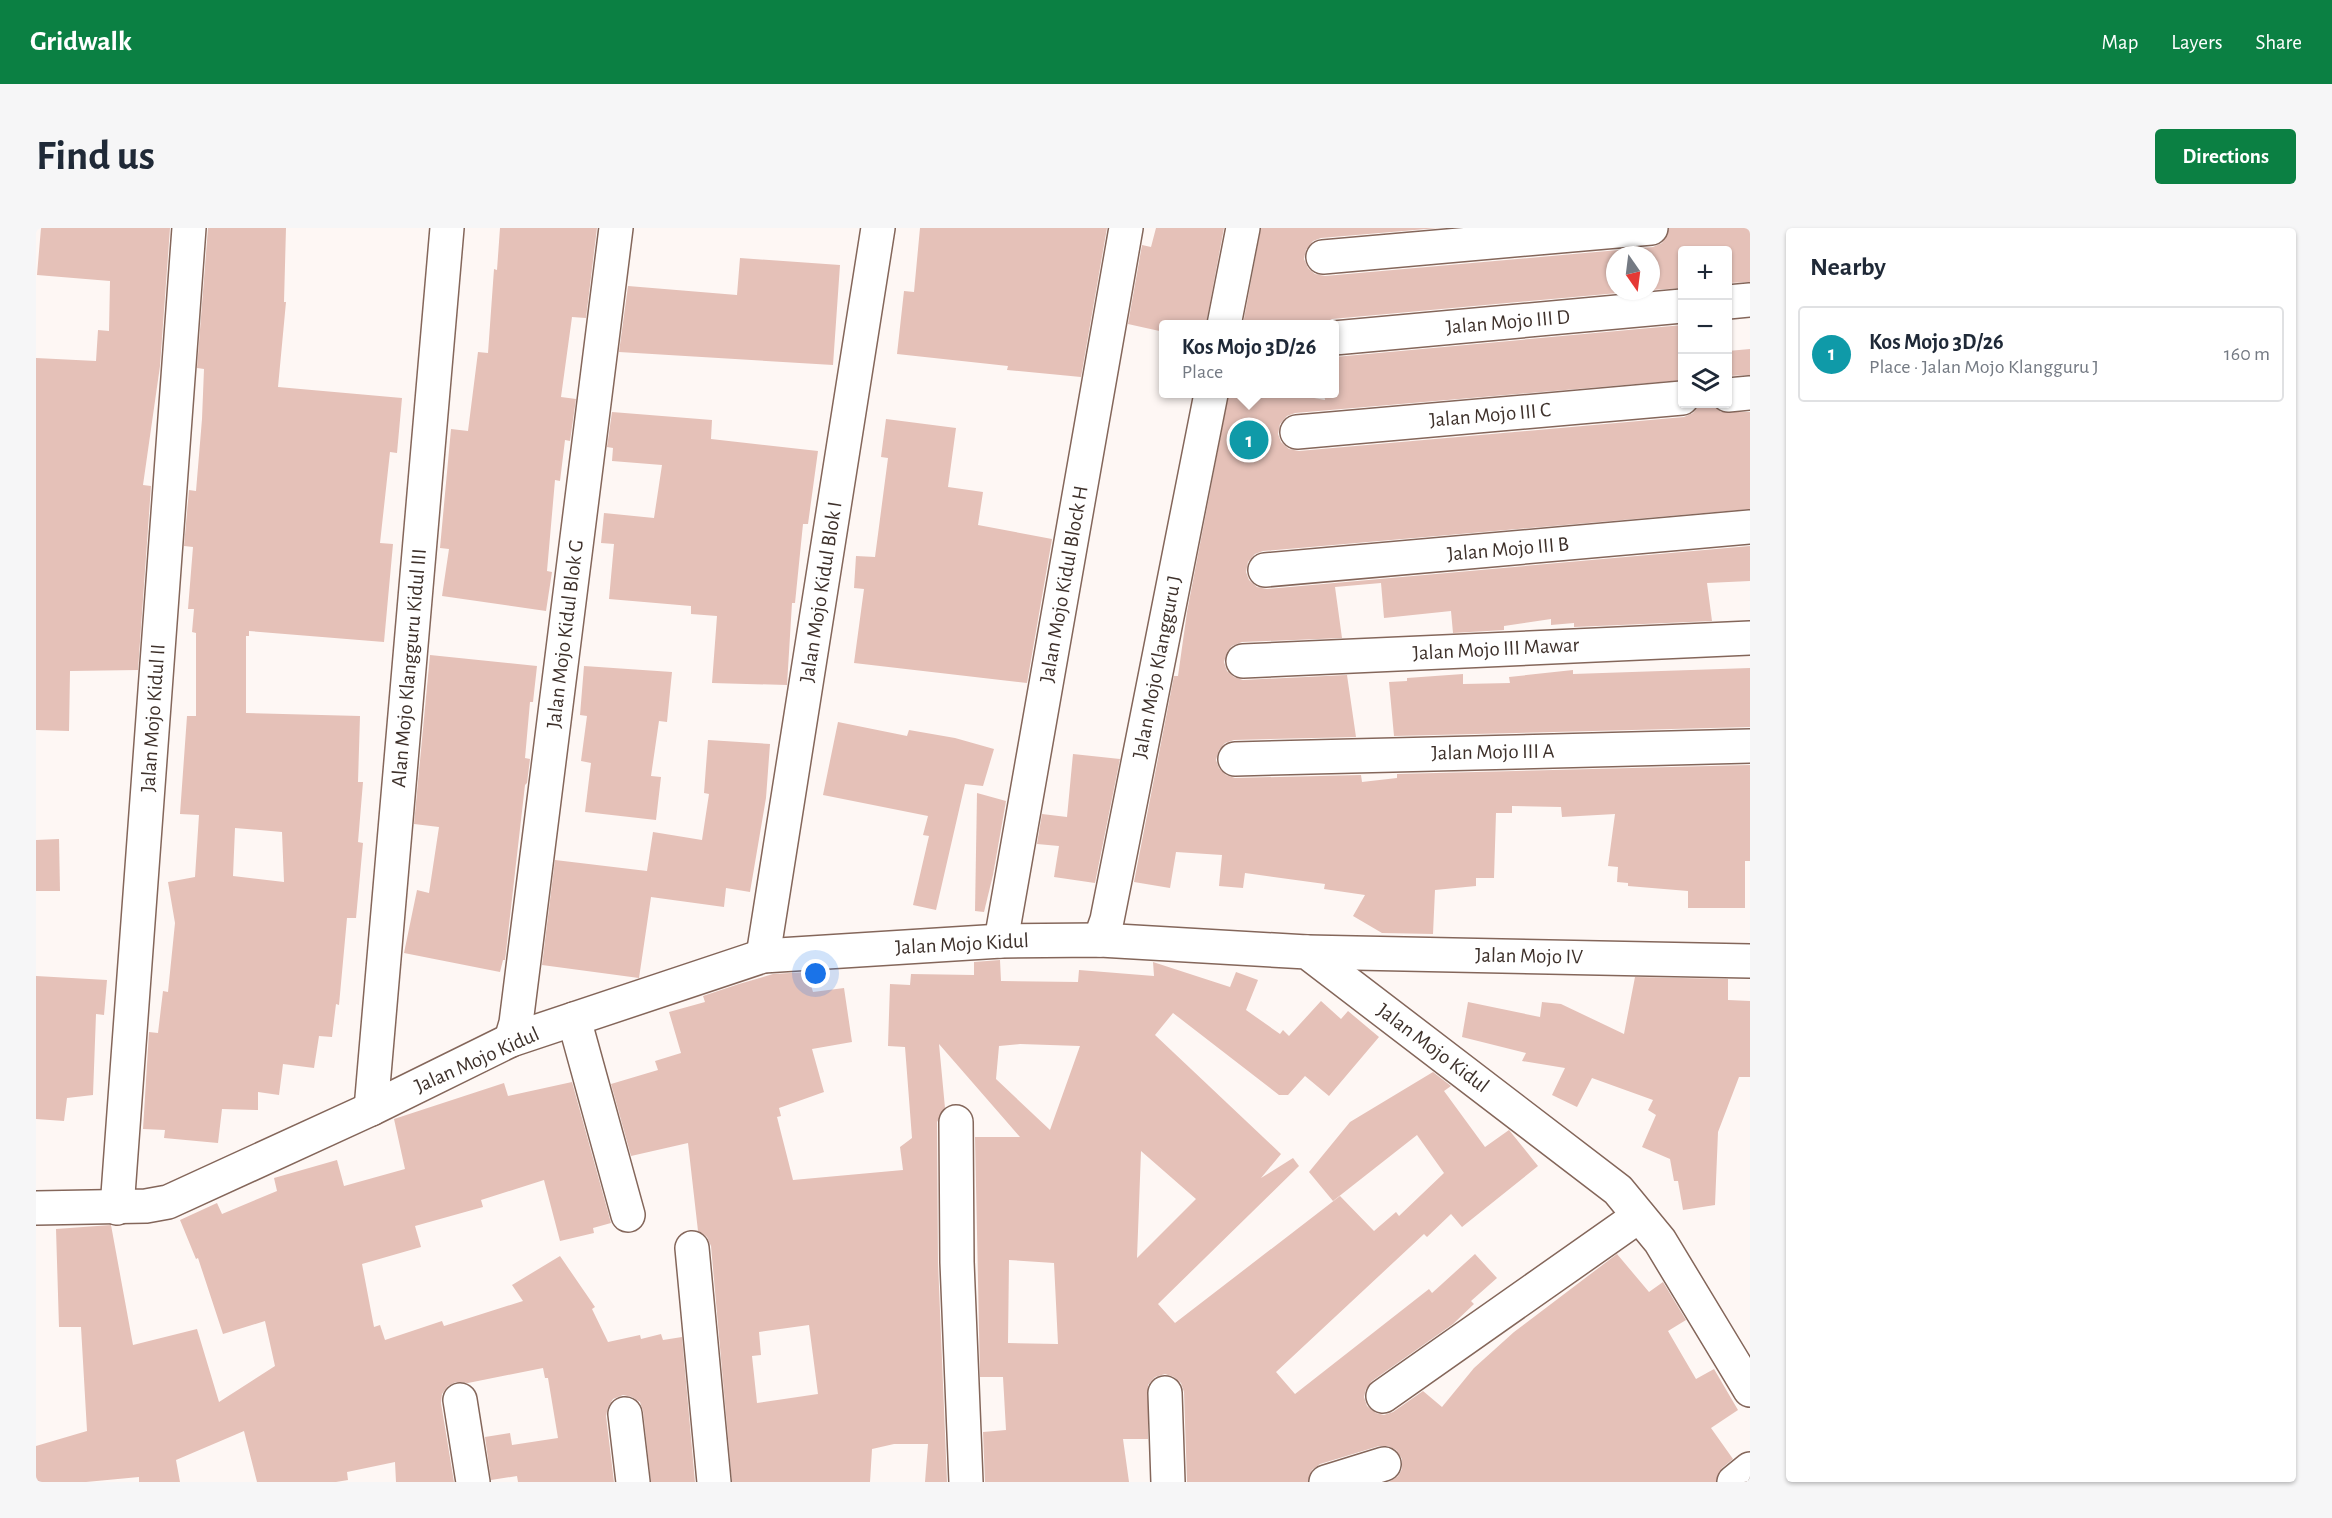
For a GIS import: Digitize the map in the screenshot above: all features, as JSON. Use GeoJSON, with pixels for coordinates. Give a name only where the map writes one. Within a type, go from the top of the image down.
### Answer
{"type":"FeatureCollection","features":[{"type":"Feature","properties":{"kind":"street","name":"Jalan Mojo Kidul II"},"geometry":{"type":"LineString","coordinates":[[117,1208],[189,228]]}},
{"type":"Feature","properties":{"kind":"street","name":"Alan Mojo Klangguru Kidul III"},"geometry":{"type":"LineString","coordinates":[[371,1109],[447,228]]}},
{"type":"Feature","properties":{"kind":"street","name":"Jalan Mojo Kidul Blok G"},"geometry":{"type":"LineString","coordinates":[[511,1040],[516,1023],[616,228]]}},
{"type":"Feature","properties":{"kind":"street","name":"Jalan Mojo Kidul Blok I"},"geometry":{"type":"LineString","coordinates":[[763,956],[878,228]]}},
{"type":"Feature","properties":{"kind":"street","name":"Jalan Mojo Kidul Block H"},"geometry":{"type":"LineString","coordinates":[[1001,941],[1126,228]]}},
{"type":"Feature","properties":{"kind":"street"},"geometry":{"type":"LineString","coordinates":[[1225,320],[1243,228]]}},
{"type":"Feature","properties":{"kind":"street"},"geometry":{"type":"LineString","coordinates":[[1323,257],[1651,228]]}},
{"type":"Feature","properties":{"kind":"street"},"geometry":{"type":"LineString","coordinates":[[1732,302],[1750,300]]}},
{"type":"Feature","properties":{"kind":"street","name":"Jalan Mojo III D"},"geometry":{"type":"LineString","coordinates":[[1339,338],[1678,306]]}},
{"type":"Feature","properties":{"kind":"street"},"geometry":{"type":"LineString","coordinates":[[1732,395],[1750,393]]}},
{"type":"Feature","properties":{"kind":"street","name":"Jalan Mojo Klangguru J"},"geometry":{"type":"LineString","coordinates":[[1100,940],[1109,908],[1209,398]]}},
{"type":"Feature","properties":{"kind":"street","name":"Jalan Mojo III C"},"geometry":{"type":"LineString","coordinates":[[1297,432],[1678,398]]}},
{"type":"Feature","properties":{"kind":"street","name":"Jalan Mojo III B"},"geometry":{"type":"LineString","coordinates":[[1265,570],[1750,527]]}},
{"type":"Feature","properties":{"kind":"street","name":"Jalan Mojo III Mawar"},"geometry":{"type":"LineString","coordinates":[[1243,661],[1750,638]]}},
{"type":"Feature","properties":{"kind":"street","name":"Jalan Mojo III A"},"geometry":{"type":"LineString","coordinates":[[1235,759],[1750,746]]}},
{"type":"Feature","properties":{"kind":"street","name":"Jalan Mojo Kidul"},"geometry":{"type":"LineString","coordinates":[[36,1208],[146,1206],[184,1196],[371,1109],[511,1040],[763,956],[1001,941],[1100,940],[1307,952],[1618,1190],[1660,1241],[1750,1390]]}},
{"type":"Feature","properties":{"kind":"street","name":"Jalan Mojo IV"},"geometry":{"type":"LineString","coordinates":[[1307,952],[1750,961]]}},
{"type":"Feature","properties":{"kind":"street"},"geometry":{"type":"LineString","coordinates":[[1365,996],[1384,954]]}},
{"type":"Feature","properties":{"kind":"street"},"geometry":{"type":"LineString","coordinates":[[574,1019],[628,1215]]}},
{"type":"Feature","properties":{"kind":"street"},"geometry":{"type":"LineString","coordinates":[[956,1122],[957,1262],[966,1482]]}},
{"type":"Feature","properties":{"kind":"street"},"geometry":{"type":"LineString","coordinates":[[1383,1396],[1640,1216]]}},
{"type":"Feature","properties":{"kind":"street"},"geometry":{"type":"LineString","coordinates":[[692,1248],[714,1482]]}},
{"type":"Feature","properties":{"kind":"street"},"geometry":{"type":"LineString","coordinates":[[1165,1393],[1168,1482]]}},
{"type":"Feature","properties":{"kind":"street"},"geometry":{"type":"LineString","coordinates":[[460,1400],[473,1482]]}},
{"type":"Feature","properties":{"kind":"street"},"geometry":{"type":"LineString","coordinates":[[625,1414],[633,1482]]}},
{"type":"Feature","properties":{"kind":"street"},"geometry":{"type":"LineString","coordinates":[[1326,1482],[1384,1464]]}},
{"type":"Feature","properties":{"kind":"street"},"geometry":{"type":"LineString","coordinates":[[1734,1482],[1750,1470]]}},
{"type":"Feature","properties":{"kind":"building"},"geometry":{"type":"Polygon","coordinates":[[[41,228],[170,228],[160,366],[143,485],[151,486],[138,670],[70,671],[69,731],[36,730],[36,358],[96,361],[98,330],[109,331],[110,281],[37,275],[41,228]]]}},
{"type":"Feature","properties":{"kind":"building"},"geometry":{"type":"Polygon","coordinates":[[[208,228],[286,228],[284,302],[286,302],[278,387],[402,398],[397,453],[390,452],[380,543],[393,544],[384,642],[249,631],[249,636],[246,636],[246,713],[360,716],[358,782],[363,782],[358,842],[363,843],[356,918],[347,918],[339,1005],[336,1004],[332,1037],[319,1036],[314,1068],[283,1064],[279,1095],[258,1092],[258,1110],[222,1109],[218,1143],[164,1138],[165,1130],[143,1129],[149,1032],[158,1033],[163,991],[168,992],[175,923],[168,882],[195,877],[199,815],[180,814],[187,716],[196,716],[196,633],[192,632],[194,609],[188,609],[193,547],[184,546],[189,490],[196,491],[202,419],[204,369],[197,368],[208,228]],[[235,828],[233,876],[284,882],[282,832],[235,828]]]}},
{"type":"Feature","properties":{"kind":"building"},"geometry":{"type":"Polygon","coordinates":[[[500,228],[597,228],[586,318],[572,317],[561,397],[576,399],[570,441],[565,440],[560,481],[555,480],[547,571],[552,572],[546,611],[442,596],[449,549],[440,548],[451,429],[468,431],[478,352],[488,353],[494,269],[497,270],[500,228]]]}},
{"type":"Feature","properties":{"kind":"building"},"geometry":{"type":"Polygon","coordinates":[[[920,228],[1107,228],[1081,377],[1007,370],[1008,366],[897,354],[904,291],[914,292],[920,228]]]}},
{"type":"Feature","properties":{"kind":"building"},"geometry":{"type":"Polygon","coordinates":[[[1156,228],[1224,228],[1207,320],[1159,320],[1159,331],[1128,324],[1142,245],[1151,247],[1156,228]]]}},
{"type":"Feature","properties":{"kind":"building"},"geometry":{"type":"Polygon","coordinates":[[[1261,228],[1438,228],[1321,238],[1313,241],[1306,250],[1304,259],[1308,268],[1315,274],[1325,276],[1606,251],[1606,294],[1330,320],[1244,320],[1261,228]]]}},
{"type":"Feature","properties":{"kind":"building"},"geometry":{"type":"Polygon","coordinates":[[[1669,228],[1750,228],[1750,282],[1732,283],[1732,246],[1678,246],[1678,288],[1660,289],[1660,246],[1655,246],[1662,243],[1669,228]]]}},
{"type":"Feature","properties":{"kind":"building"},"geometry":{"type":"Polygon","coordinates":[[[740,258],[840,265],[833,365],[619,352],[628,286],[737,295],[740,258]]]}},
{"type":"Feature","properties":{"kind":"building"},"geometry":{"type":"Polygon","coordinates":[[[1678,325],[1678,380],[1295,413],[1287,416],[1280,424],[1278,434],[1281,442],[1289,449],[1299,451],[1684,417],[1693,413],[1697,408],[1716,408],[1721,412],[1750,412],[1750,509],[1263,551],[1255,554],[1248,562],[1246,572],[1249,580],[1257,587],[1267,589],[1750,546],[1750,581],[1707,583],[1712,621],[1574,627],[1574,623],[1551,625],[1551,619],[1504,626],[1504,630],[1453,633],[1451,611],[1384,618],[1381,583],[1335,587],[1342,638],[1242,642],[1232,646],[1224,662],[1227,671],[1243,680],[1347,675],[1356,737],[1234,740],[1225,743],[1219,750],[1216,760],[1219,768],[1226,775],[1235,778],[1361,775],[1362,782],[1397,778],[1397,774],[1750,765],[1750,861],[1745,861],[1745,908],[1688,908],[1688,891],[1628,886],[1628,883],[1617,882],[1618,867],[1608,866],[1615,814],[1562,817],[1561,807],[1512,806],[1512,813],[1496,813],[1494,878],[1476,878],[1476,886],[1435,890],[1433,934],[1382,933],[1353,916],[1365,895],[1324,889],[1325,884],[1245,873],[1243,888],[1219,886],[1222,855],[1176,852],[1170,888],[1134,882],[1174,676],[1178,676],[1187,612],[1228,398],[1325,400],[1325,398],[1339,398],[1339,357],[1678,325]]]}},
{"type":"Feature","properties":{"kind":"building"},"geometry":{"type":"Polygon","coordinates":[[[1750,349],[1750,375],[1732,376],[1732,351],[1750,349]]]}},
{"type":"Feature","properties":{"kind":"building"},"geometry":{"type":"Polygon","coordinates":[[[612,412],[712,420],[711,439],[818,451],[808,524],[803,524],[795,603],[792,603],[787,685],[712,683],[717,616],[691,614],[691,606],[609,599],[614,544],[601,543],[604,513],[654,518],[662,465],[612,461],[613,448],[607,447],[612,412]]]}},
{"type":"Feature","properties":{"kind":"building"},"geometry":{"type":"Polygon","coordinates":[[[886,419],[956,428],[948,487],[983,492],[978,525],[1052,539],[1027,683],[854,663],[864,589],[854,588],[856,556],[875,557],[888,458],[881,457],[886,419]]]}},
{"type":"Feature","properties":{"kind":"building"},"geometry":{"type":"Polygon","coordinates":[[[430,655],[537,666],[533,702],[530,702],[525,758],[530,759],[505,960],[503,960],[500,972],[404,953],[417,890],[429,893],[439,827],[414,824],[430,655]]]}},
{"type":"Feature","properties":{"kind":"building"},"geometry":{"type":"Polygon","coordinates":[[[584,666],[672,672],[667,722],[659,721],[651,776],[661,777],[656,820],[585,812],[591,763],[581,761],[587,716],[580,715],[584,666]]]}},
{"type":"Feature","properties":{"kind":"building"},"geometry":{"type":"Polygon","coordinates":[[[1750,668],[1750,727],[1394,736],[1389,682],[1407,681],[1407,678],[1463,674],[1463,684],[1510,683],[1509,677],[1573,670],[1573,674],[1750,668]]]}},
{"type":"Feature","properties":{"kind":"building"},"geometry":{"type":"Polygon","coordinates":[[[838,722],[907,736],[909,730],[955,738],[994,749],[983,786],[965,784],[936,910],[913,905],[929,836],[923,835],[928,816],[823,795],[838,722]]]}},
{"type":"Feature","properties":{"kind":"building"},"geometry":{"type":"Polygon","coordinates":[[[708,740],[770,744],[766,798],[750,892],[726,888],[724,907],[651,897],[639,978],[542,965],[555,860],[647,871],[653,832],[702,840],[709,794],[704,793],[708,740]]]}},
{"type":"Feature","properties":{"kind":"building"},"geometry":{"type":"Polygon","coordinates":[[[1073,754],[1120,759],[1095,883],[1054,877],[1059,846],[1037,844],[1042,814],[1067,817],[1073,754]]]}},
{"type":"Feature","properties":{"kind":"building"},"geometry":{"type":"Polygon","coordinates":[[[977,793],[1006,801],[984,912],[975,911],[977,793]]]}},
{"type":"Feature","properties":{"kind":"building"},"geometry":{"type":"Polygon","coordinates":[[[59,839],[60,891],[36,891],[36,840],[59,839]]]}},
{"type":"Feature","properties":{"kind":"building"},"geometry":{"type":"Polygon","coordinates":[[[1000,960],[1001,981],[1078,982],[1079,970],[1154,976],[1153,962],[1230,987],[1236,972],[1258,980],[1246,1010],[1280,1034],[1283,1030],[1289,1036],[1321,1001],[1341,1019],[1348,1011],[1379,1037],[1329,1096],[1305,1076],[1288,1095],[1279,1095],[1173,1013],[1155,1035],[1281,1154],[1261,1178],[1293,1158],[1299,1166],[1158,1304],[1175,1323],[1340,1196],[1374,1231],[1396,1212],[1399,1216],[1444,1173],[1417,1135],[1333,1201],[1309,1172],[1350,1122],[1433,1072],[1451,1086],[1444,1091],[1485,1147],[1509,1130],[1538,1166],[1462,1227],[1451,1214],[1427,1237],[1424,1234],[1276,1372],[1295,1394],[1429,1289],[1432,1293],[1475,1254],[1497,1278],[1471,1301],[1474,1304],[1453,1324],[1372,1381],[1364,1397],[1367,1406],[1376,1413],[1384,1415],[1393,1412],[1423,1391],[1442,1407],[1474,1368],[1514,1332],[1617,1254],[1649,1292],[1663,1282],[1686,1320],[1668,1331],[1696,1379],[1714,1369],[1738,1410],[1711,1428],[1733,1459],[1722,1468],[1716,1482],[1389,1482],[1398,1476],[1402,1469],[1402,1459],[1396,1450],[1388,1446],[1379,1446],[1320,1464],[1312,1470],[1308,1482],[1187,1482],[1184,1392],[1181,1383],[1165,1374],[1155,1377],[1148,1385],[1148,1439],[1123,1439],[1129,1482],[985,1482],[983,1432],[1006,1430],[1003,1377],[980,1377],[975,1137],[1020,1137],[939,1044],[945,1108],[937,1122],[938,1262],[947,1482],[925,1482],[928,1444],[894,1444],[872,1449],[870,1482],[732,1482],[711,1246],[707,1237],[698,1231],[688,1143],[631,1156],[611,1084],[658,1070],[655,1061],[681,1053],[669,1012],[705,1002],[703,996],[773,974],[807,972],[813,992],[844,988],[852,1042],[812,1049],[824,1092],[779,1108],[781,1116],[777,1117],[793,1180],[903,1170],[900,1147],[912,1138],[905,1047],[888,1046],[890,984],[910,985],[911,974],[974,975],[974,962],[1000,960]],[[1020,1044],[999,1046],[996,1079],[1050,1130],[1080,1046],[1020,1044]],[[1141,1151],[1137,1258],[1196,1199],[1141,1151]],[[1009,1260],[1008,1343],[1058,1344],[1054,1263],[1009,1260]],[[809,1325],[759,1332],[761,1355],[752,1356],[757,1403],[818,1394],[809,1325]]]}},
{"type":"Feature","properties":{"kind":"building"},"geometry":{"type":"Polygon","coordinates":[[[36,976],[107,980],[104,1015],[96,1014],[93,1095],[67,1098],[64,1121],[36,1119],[36,976]]]}},
{"type":"Feature","properties":{"kind":"building"},"geometry":{"type":"Polygon","coordinates":[[[1635,977],[1728,979],[1728,1000],[1750,1001],[1750,1077],[1739,1077],[1718,1132],[1715,1205],[1683,1210],[1678,1181],[1674,1181],[1670,1159],[1642,1147],[1656,1115],[1648,1110],[1653,1100],[1592,1078],[1577,1107],[1552,1095],[1565,1068],[1522,1061],[1526,1053],[1462,1037],[1468,1002],[1540,1017],[1542,1002],[1561,1004],[1624,1034],[1635,977]]]}},
{"type":"Feature","properties":{"kind":"building"},"geometry":{"type":"Polygon","coordinates":[[[572,1082],[611,1223],[593,1228],[594,1233],[560,1241],[544,1180],[481,1200],[483,1207],[415,1226],[421,1247],[362,1264],[374,1327],[380,1325],[385,1340],[442,1321],[444,1326],[523,1301],[512,1285],[560,1256],[595,1307],[592,1309],[608,1342],[640,1335],[641,1339],[661,1334],[663,1340],[682,1337],[695,1482],[651,1482],[643,1411],[640,1402],[623,1395],[613,1399],[606,1416],[614,1482],[518,1482],[517,1476],[491,1480],[485,1437],[510,1433],[512,1445],[558,1438],[548,1378],[545,1378],[543,1368],[468,1383],[456,1382],[448,1386],[442,1394],[441,1403],[454,1482],[396,1482],[395,1462],[347,1472],[348,1480],[336,1482],[257,1482],[244,1431],[176,1460],[180,1482],[139,1482],[139,1477],[86,1482],[36,1482],[36,1446],[87,1431],[81,1327],[59,1327],[56,1229],[111,1225],[133,1345],[197,1329],[219,1402],[275,1366],[265,1321],[223,1334],[198,1258],[196,1259],[180,1220],[217,1203],[222,1214],[277,1191],[274,1178],[337,1160],[344,1186],[405,1169],[394,1119],[504,1083],[508,1096],[572,1082]]]}},
{"type":"Feature","properties":{"kind":"place","name":"Kos Mojo 3D/26"},"geometry":{"type":"Point","coordinates":[1249,440]}}]}
